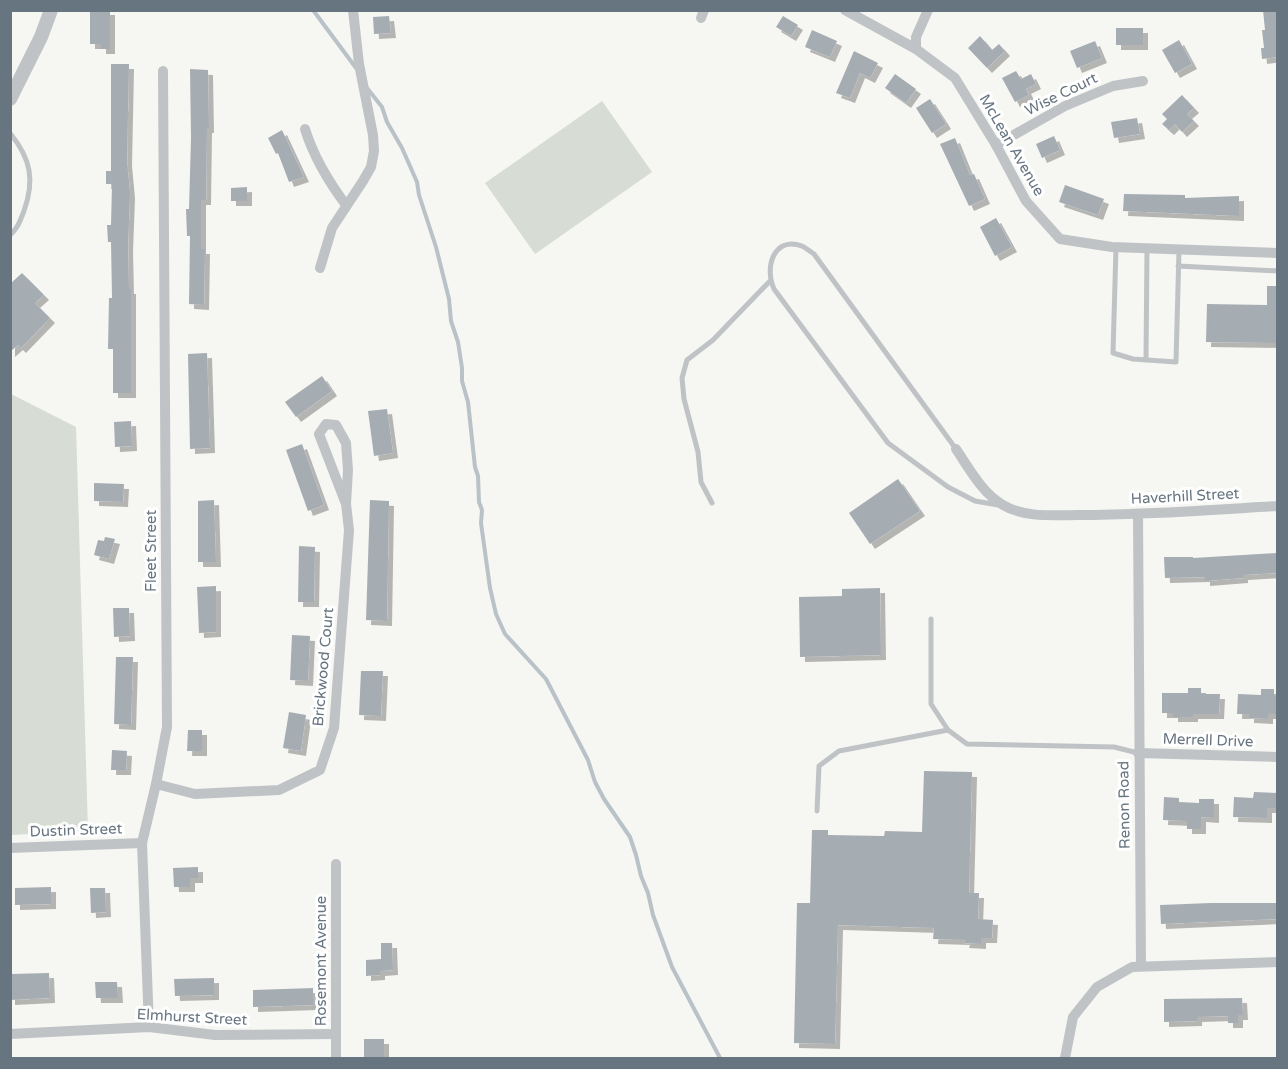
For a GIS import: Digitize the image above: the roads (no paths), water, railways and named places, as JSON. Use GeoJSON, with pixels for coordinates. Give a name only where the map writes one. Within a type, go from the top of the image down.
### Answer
{"type":"FeatureCollection","features":[{"type":"Feature","properties":{"kind":"street"},"geometry":{"type":"LineString","coordinates":[[10,99],[41,37],[51,10]]}},
{"type":"Feature","properties":{"kind":"street"},"geometry":{"type":"LineString","coordinates":[[320,268],[332,228],[371,167],[374,151],[373,135],[358,64],[353,10]]}},
{"type":"Feature","properties":{"kind":"street","name":"McLean Avenue"},"geometry":{"type":"LineString","coordinates":[[845,10],[916,50],[955,78],[996,145],[1026,201],[1060,239],[1116,247],[1278,254]]}},
{"type":"Feature","properties":{"kind":"street"},"geometry":{"type":"LineString","coordinates":[[916,50],[916,37],[928,10]]}},
{"type":"Feature","properties":{"kind":"street","name":"Fleet Street"},"geometry":{"type":"LineString","coordinates":[[149,1027],[142,843],[167,727],[163,71]]}},
{"type":"Feature","properties":{"kind":"street","name":"Wise Court"},"geometry":{"type":"LineString","coordinates":[[996,145],[1065,106],[1113,86],[1143,81]]}},
{"type":"Feature","properties":{"kind":"street"},"geometry":{"type":"LineString","coordinates":[[305,129],[313,154],[346,205]]}},
{"type":"Feature","properties":{"kind":"street","name":"Brickwood Court"},"geometry":{"type":"LineString","coordinates":[[156,784],[195,794],[279,790],[320,770],[334,728],[349,530],[346,504],[348,470],[346,443],[336,425],[326,424],[319,434],[346,504]]}},
{"type":"Feature","properties":{"kind":"street"},"geometry":{"type":"LineString","coordinates":[[956,449],[984,489],[1004,506]]}},
{"type":"Feature","properties":{"kind":"street","name":"Haverhill Street"},"geometry":{"type":"LineString","coordinates":[[1004,506],[1025,513],[1095,515],[1138,515],[1278,506]]}},
{"type":"Feature","properties":{"kind":"street","name":"Renon Road"},"geometry":{"type":"LineString","coordinates":[[1138,515],[1141,965]]}},
{"type":"Feature","properties":{"kind":"street","name":"Merrell Drive"},"geometry":{"type":"LineString","coordinates":[[1138,753],[1278,757]]}},
{"type":"Feature","properties":{"kind":"street","name":"Dustin Street"},"geometry":{"type":"LineString","coordinates":[[10,848],[142,843]]}},
{"type":"Feature","properties":{"kind":"street","name":"Rosemont Avenue"},"geometry":{"type":"LineString","coordinates":[[336,864],[336,1059]]}},
{"type":"Feature","properties":{"kind":"street"},"geometry":{"type":"LineString","coordinates":[[1065,1059],[1073,1017],[1097,987],[1132,967],[1278,962]]}},
{"type":"Feature","properties":{"kind":"street","name":"Elmhurst Street"},"geometry":{"type":"LineString","coordinates":[[10,1034],[149,1027],[215,1035],[336,1034]]}},
{"type":"Feature","properties":{"kind":"lane"},"geometry":{"type":"LineString","coordinates":[[10,133],[22,148],[30,170],[30,194],[17,228],[10,235]]}},
{"type":"Feature","properties":{"kind":"lane"},"geometry":{"type":"LineString","coordinates":[[956,449],[814,254],[801,246],[785,245],[770,259],[770,281],[774,289],[888,443],[948,487],[975,501],[1004,506]]}},
{"type":"Feature","properties":{"kind":"lane"},"geometry":{"type":"LineString","coordinates":[[1116,247],[1113,353],[1133,359],[1176,362],[1179,250]]}},
{"type":"Feature","properties":{"kind":"lane"},"geometry":{"type":"LineString","coordinates":[[1146,360],[1147,248]]}},
{"type":"Feature","properties":{"kind":"lane"},"geometry":{"type":"LineString","coordinates":[[1178,266],[1278,271]]}},
{"type":"Feature","properties":{"kind":"lane"},"geometry":{"type":"LineString","coordinates":[[712,503],[701,482],[698,452],[684,399],[682,378],[687,360],[713,340],[770,281]]}},
{"type":"Feature","properties":{"kind":"lane"},"geometry":{"type":"LineString","coordinates":[[931,619],[931,704],[948,730],[967,744],[1114,747],[1138,753]]}},
{"type":"Feature","properties":{"kind":"lane"},"geometry":{"type":"LineString","coordinates":[[817,811],[819,766],[839,751],[948,730]]}},
{"type":"Feature","properties":{"kind":"waterway"},"geometry":{"type":"LineString","coordinates":[[313,10],[356,68]]}},
{"type":"Feature","properties":{"kind":"waterway"},"geometry":{"type":"LineString","coordinates":[[367,88],[382,107],[387,122],[417,182],[449,299],[451,321],[458,342],[462,381],[468,402],[478,476],[479,502],[482,510],[481,523],[496,614],[505,634],[546,679],[588,760],[595,782],[604,799],[630,837],[653,915],[672,967],[720,1058]]}}]}
